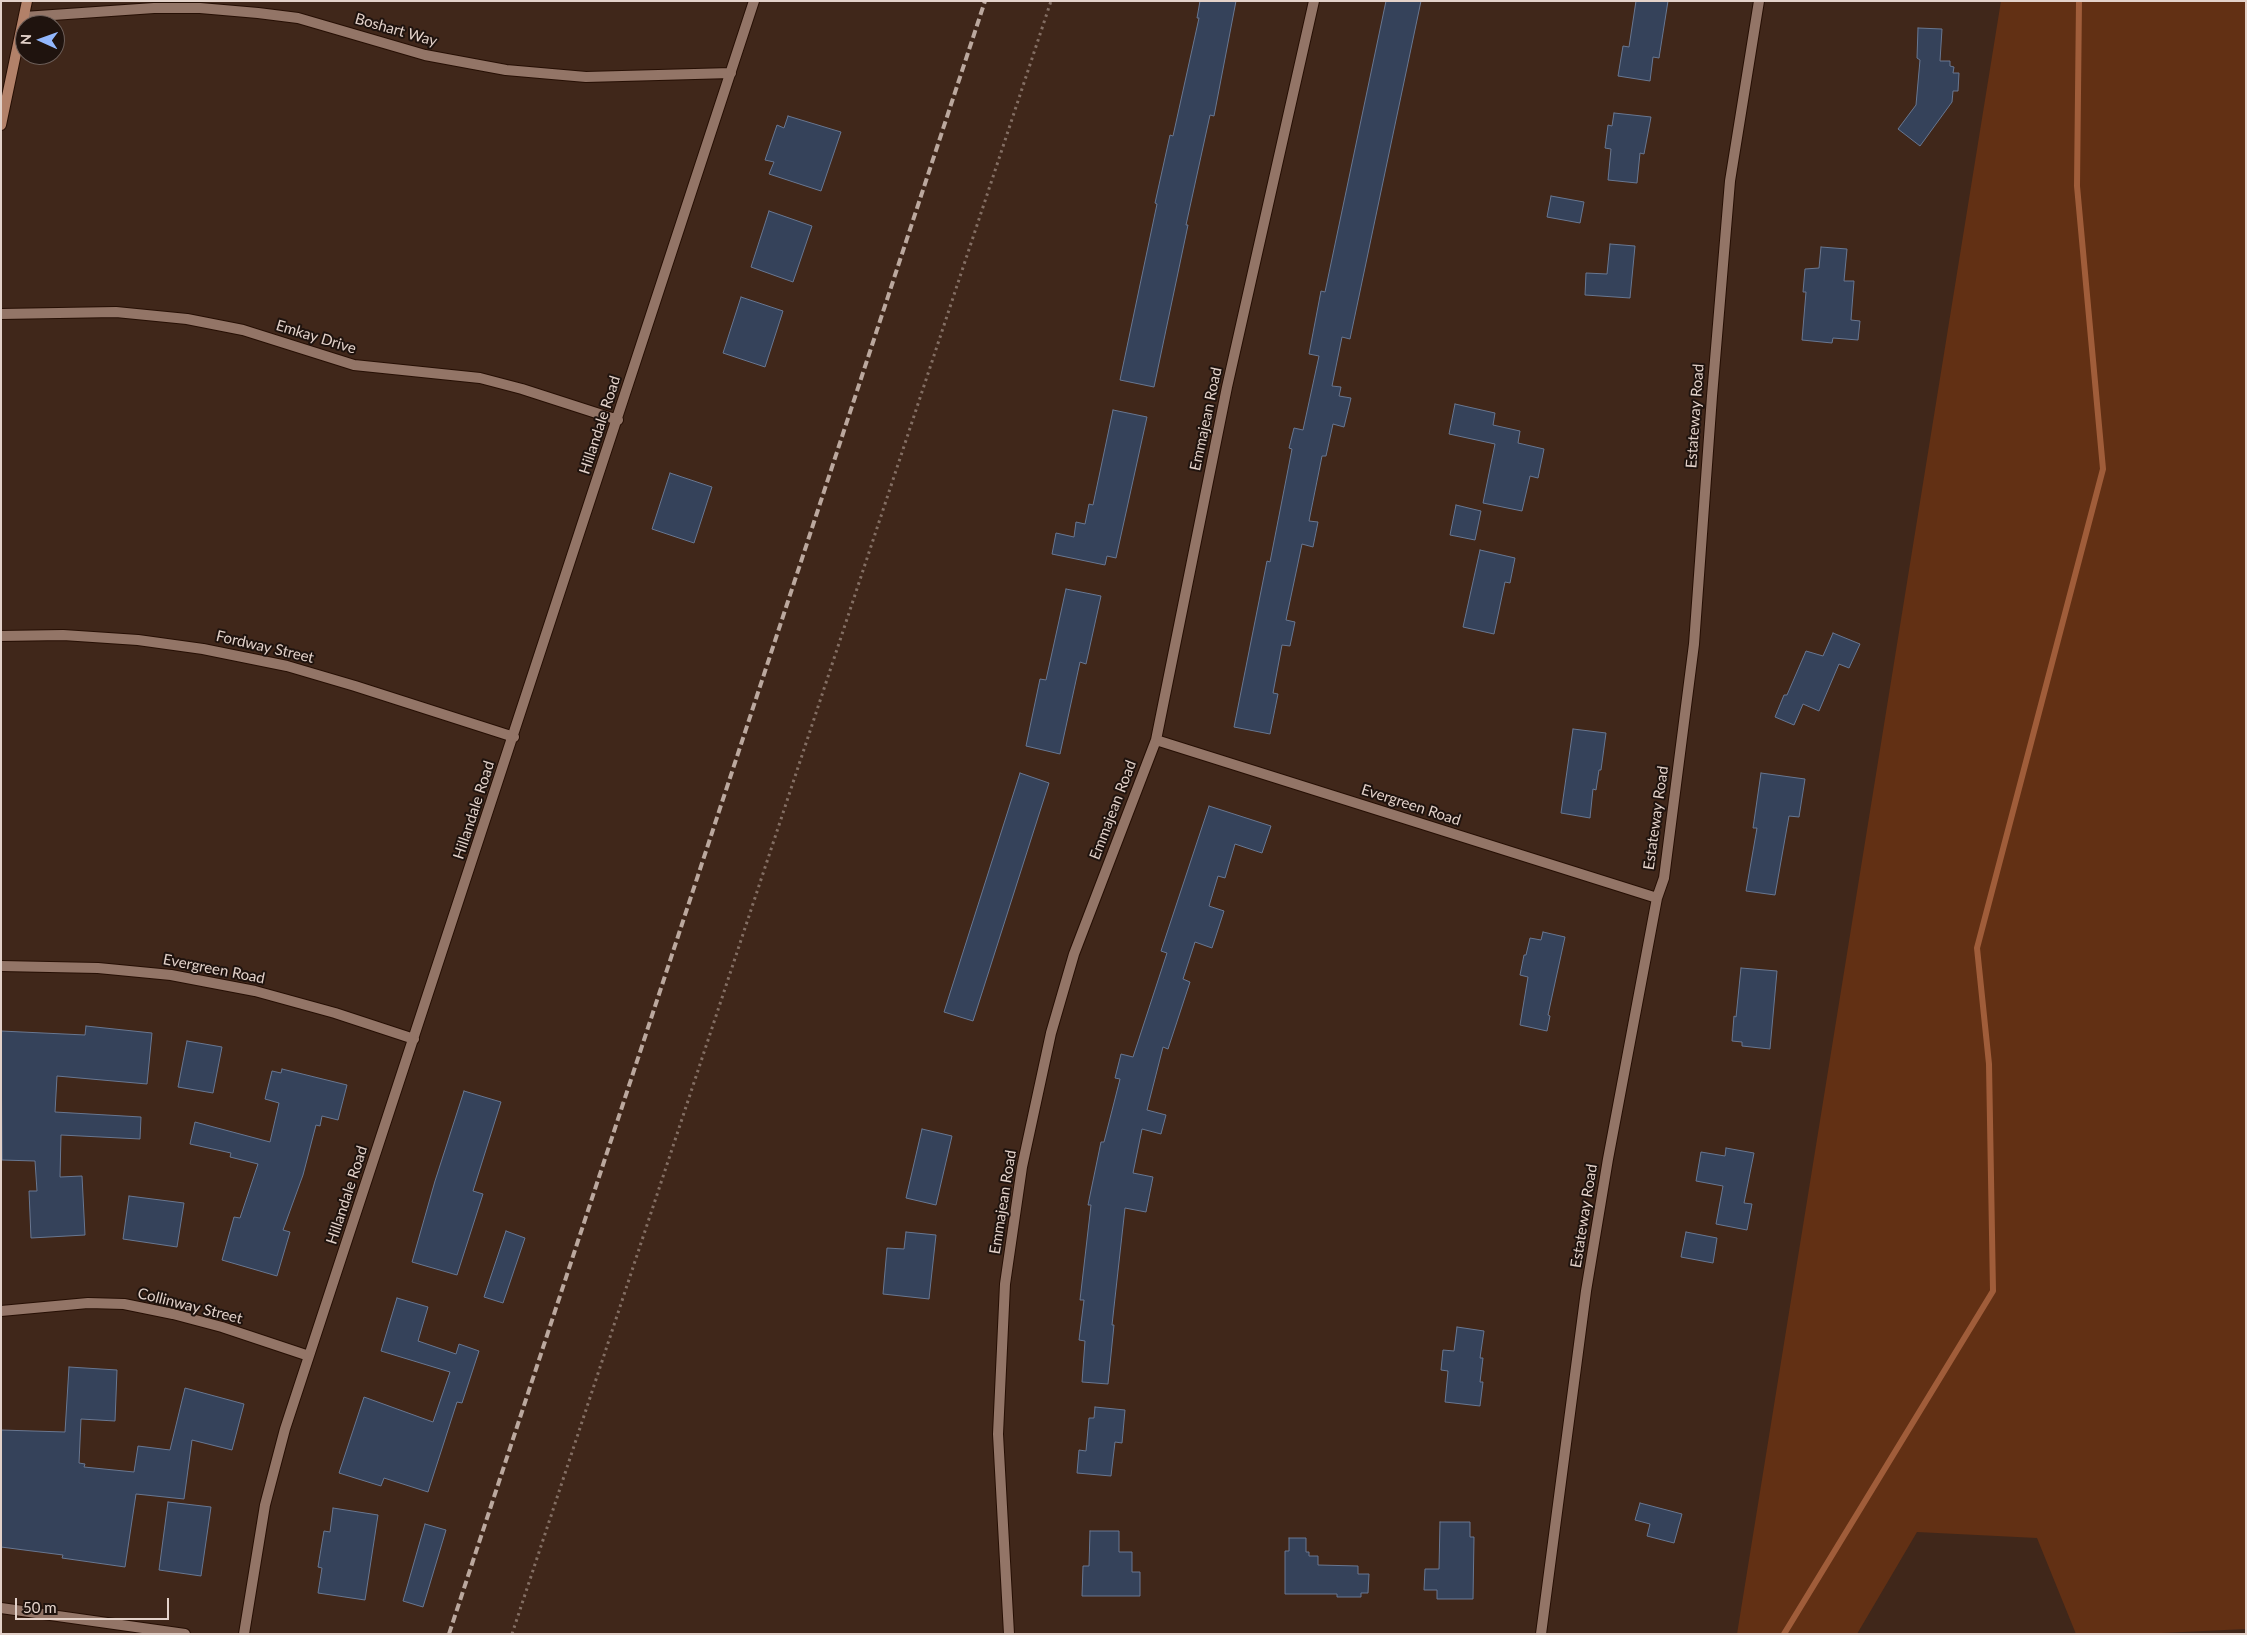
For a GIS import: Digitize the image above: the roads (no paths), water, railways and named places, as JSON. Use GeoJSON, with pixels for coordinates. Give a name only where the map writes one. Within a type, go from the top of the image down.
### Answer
{"type":"FeatureCollection","features":[{"type":"Feature","properties":{"kind":"main road"},"geometry":{"type":"LineString","coordinates":[[24,15],[27,1]]}},
{"type":"Feature","properties":{"kind":"main road"},"geometry":{"type":"LineString","coordinates":[[1,125],[15,59]]}},
{"type":"Feature","properties":{"kind":"street","name":"Hillandale Road"},"geometry":{"type":"LineString","coordinates":[[244,1634],[265,1505],[285,1429],[514,737],[754,1]]}},
{"type":"Feature","properties":{"kind":"street","name":"Emmajean Road"},"geometry":{"type":"LineString","coordinates":[[1009,1634],[998,1434],[1005,1284],[1022,1167],[1051,1033],[1074,954],[1156,740],[1227,387],[1314,1]]}},
{"type":"Feature","properties":{"kind":"street","name":"Estateway Road"},"geometry":{"type":"LineString","coordinates":[[1541,1634],[1586,1292],[1608,1159],[1657,898],[1664,878],[1695,638],[1712,386],[1730,182],[1759,1]]}},
{"type":"Feature","properties":{"kind":"street","name":"Boshart Way"},"geometry":{"type":"LineString","coordinates":[[53,15],[154,8],[200,8],[298,18],[425,55],[506,70],[586,77],[730,73]]}},
{"type":"Feature","properties":{"kind":"street","name":"Emkay Drive"},"geometry":{"type":"LineString","coordinates":[[1,314],[116,312],[187,319],[243,330],[354,365],[480,378],[522,389],[618,420]]}},
{"type":"Feature","properties":{"kind":"street","name":"Fordway Street"},"geometry":{"type":"LineString","coordinates":[[1,636],[63,635],[138,640],[203,649],[288,666],[514,737]]}},
{"type":"Feature","properties":{"kind":"street","name":"Evergreen Road"},"geometry":{"type":"LineString","coordinates":[[1156,740],[1657,898]]}},
{"type":"Feature","properties":{"kind":"street","name":"Evergreen Road"},"geometry":{"type":"LineString","coordinates":[[1,966],[98,968],[171,975],[255,991],[335,1013],[414,1039]]}},
{"type":"Feature","properties":{"kind":"street","name":"Collinway Street"},"geometry":{"type":"LineString","coordinates":[[1,1311],[88,1303],[124,1304],[222,1327],[309,1356]]}},
{"type":"Feature","properties":{"kind":"street"},"geometry":{"type":"LineString","coordinates":[[1,1608],[185,1634]]}},
{"type":"Feature","properties":{"kind":"waterway"},"geometry":{"type":"LineString","coordinates":[[1784,1634],[1993,1291],[1989,1064],[1977,948],[2103,469],[2077,186],[2079,1]]}},
{"type":"Feature","properties":{"kind":"railway"},"geometry":{"type":"LineString","coordinates":[[449,1634],[985,1]]}}]}
